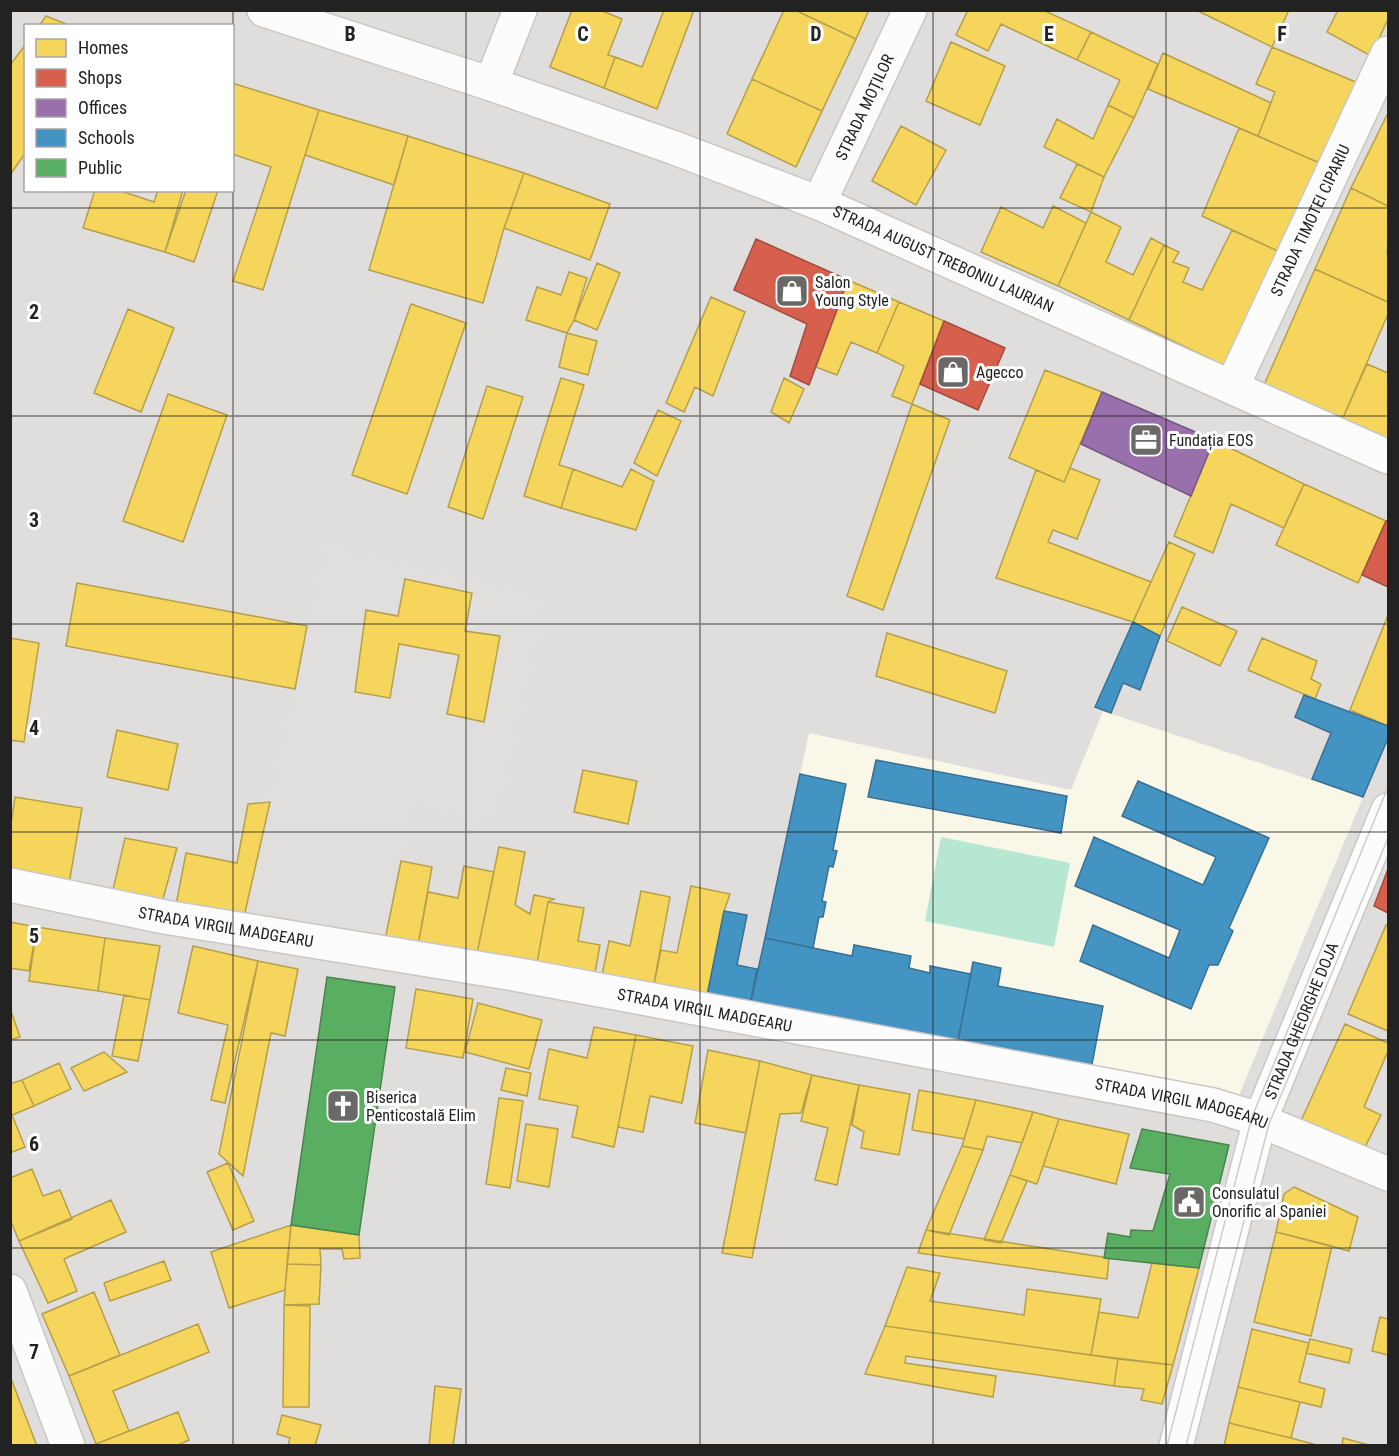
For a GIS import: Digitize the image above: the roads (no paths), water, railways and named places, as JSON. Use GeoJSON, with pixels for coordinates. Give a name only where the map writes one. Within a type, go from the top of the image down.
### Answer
{"type":"FeatureCollection","features":[{"type":"Feature","properties":{"kind":"street","name":"STRADA AUGUST TREBONIU LAURIAN"},"geometry":{"type":"LineString","coordinates":[[264,10],[491,84],[672,147],[819,203],[1389,457]]}},
{"type":"Feature","properties":{"kind":"street"},"geometry":{"type":"LineString","coordinates":[[491,84],[520,10]]}},
{"type":"Feature","properties":{"kind":"street","name":"STRADA MOȚILOR"},"geometry":{"type":"LineString","coordinates":[[819,203],[910,10]]}},
{"type":"Feature","properties":{"kind":"street","name":"STRADA TIMOTEI CIPARIU"},"geometry":{"type":"LineString","coordinates":[[1232,387],[1389,53]]}},
{"type":"Feature","properties":{"kind":"street","name":"STRADA GHEORGHE DOJA"},"geometry":{"type":"LineString","coordinates":[[1176,1446],[1260,1120],[1389,810]]}},
{"type":"Feature","properties":{"kind":"street","name":"STRADA VIRGIL MADGEARU"},"geometry":{"type":"LineString","coordinates":[[10,885],[155,916],[514,974],[1201,1102],[1260,1120],[1389,1174]]}},
{"type":"Feature","properties":{"kind":"street"},"geometry":{"type":"LineString","coordinates":[[10,1291],[68,1446]]}},
{"type":"Feature","properties":{"kind":"tram line"},"geometry":{"type":"LineString","coordinates":[[1167,1446],[1252,1117],[1388,787]]}},
{"type":"Feature","properties":{"kind":"tram line"},"geometry":{"type":"LineString","coordinates":[[1186,1446],[1269,1124],[1388,838]]}},
{"type":"Feature","properties":{"kind":"place","name":"Salon Young Style"},"geometry":{"type":"Point","coordinates":[792,291]}},
{"type":"Feature","properties":{"kind":"place","name":"Agecco"},"geometry":{"type":"Point","coordinates":[953,372]}},
{"type":"Feature","properties":{"kind":"place","name":"Fundația EOS"},"geometry":{"type":"Point","coordinates":[1146,440]}},
{"type":"Feature","properties":{"kind":"place","name":"Biserica Penticostală Elim"},"geometry":{"type":"Point","coordinates":[343,1106]}},
{"type":"Feature","properties":{"kind":"place","name":"Consulatul Onorific al Spaniei"},"geometry":{"type":"Point","coordinates":[1189,1202]}}]}
